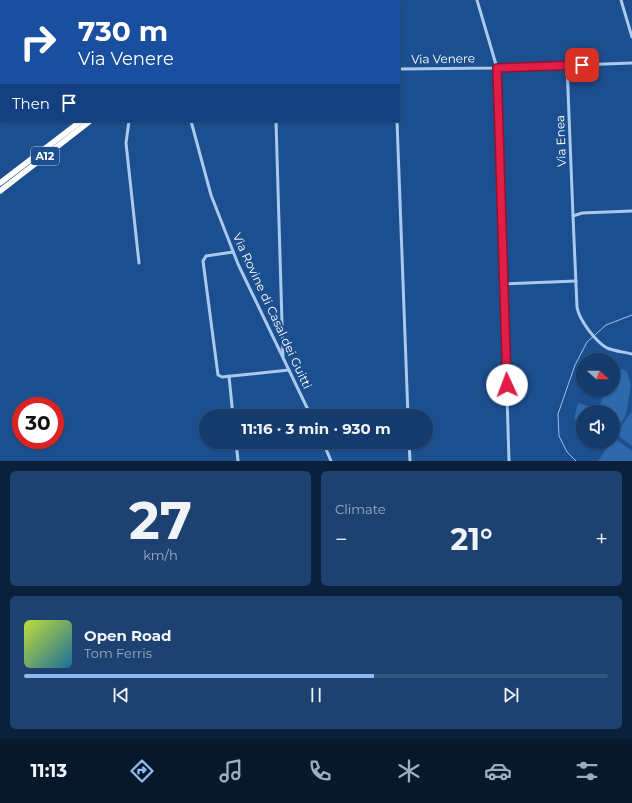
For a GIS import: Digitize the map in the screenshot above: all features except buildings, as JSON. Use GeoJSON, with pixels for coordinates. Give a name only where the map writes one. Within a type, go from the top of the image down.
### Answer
{"type":"FeatureCollection","features":[{"type":"Feature","properties":{"kind":"highway","name":"A12"},"geometry":{"type":"LineString","coordinates":[[0,183],[80,122]]}},
{"type":"Feature","properties":{"kind":"highway","name":"A12"},"geometry":{"type":"LineString","coordinates":[[0,191],[89,122]]}},
{"type":"Feature","properties":{"kind":"street"},"geometry":{"type":"LineString","coordinates":[[477,0],[497,68],[509,461]]}},
{"type":"Feature","properties":{"kind":"street"},"geometry":{"type":"LineString","coordinates":[[621,0],[632,37]]}},
{"type":"Feature","properties":{"kind":"street","name":"Via Venere"},"geometry":{"type":"LineString","coordinates":[[400,69],[497,68],[632,63]]}},
{"type":"Feature","properties":{"kind":"street","name":"Via Enea"},"geometry":{"type":"LineString","coordinates":[[567,65],[576,281],[579,315],[592,333],[607,348],[632,354]]}},
{"type":"Feature","properties":{"kind":"street"},"geometry":{"type":"LineString","coordinates":[[129,122],[126,143],[140,263]]}},
{"type":"Feature","properties":{"kind":"street","name":"Via Rovine di Casal dei Guitti"},"geometry":{"type":"LineString","coordinates":[[191,122],[211,194],[233,252],[308,409]]}},
{"type":"Feature","properties":{"kind":"street"},"geometry":{"type":"LineString","coordinates":[[276,122],[283,358]]}},
{"type":"Feature","properties":{"kind":"street"},"geometry":{"type":"LineString","coordinates":[[397,122],[408,409]]}},
{"type":"Feature","properties":{"kind":"street"},"geometry":{"type":"LineString","coordinates":[[574,216],[582,212],[632,211]]}},
{"type":"Feature","properties":{"kind":"street"},"geometry":{"type":"LineString","coordinates":[[233,252],[206,256],[203,261],[218,374],[220,377],[289,370]]}},
{"type":"Feature","properties":{"kind":"street"},"geometry":{"type":"LineString","coordinates":[[504,284],[576,281]]}},
{"type":"Feature","properties":{"kind":"street"},"geometry":{"type":"LineString","coordinates":[[229,376],[232,409]]}},
{"type":"Feature","properties":{"kind":"street"},"geometry":{"type":"LineString","coordinates":[[237,449],[238,461]]}},
{"type":"Feature","properties":{"kind":"street"},"geometry":{"type":"LineString","coordinates":[[326,449],[331,461]]}},
{"type":"Feature","properties":{"kind":"street"},"geometry":{"type":"LineString","coordinates":[[409,449],[410,461]]}},
{"type":"Feature","properties":{"kind":"shaded area"},"geometry":{"type":"Polygon","coordinates":[[[622,369],[627,372],[631,385],[626,415],[620,424],[620,405],[600,405],[603,397],[620,397],[620,371],[622,369]]]}},
{"type":"Feature","properties":{"kind":"shaded area"},"geometry":{"type":"Polygon","coordinates":[[[632,411],[632,446],[620,437],[620,428],[632,411]]]}},
{"type":"Feature","properties":{"kind":"shaded area"},"geometry":{"type":"Polygon","coordinates":[[[620,442],[632,451],[632,461],[598,461],[606,449],[620,449],[620,442]]]}},
{"type":"Feature","properties":{"kind":"waterway"},"geometry":{"type":"LineString","coordinates":[[576,461],[567,452],[559,436],[558,414],[575,365],[587,342],[606,325],[632,315]]}},
{"type":"Feature","properties":{"kind":"route"},"geometry":{"type":"LineString","coordinates":[[507,385],[497,68],[582,65]]}}]}
